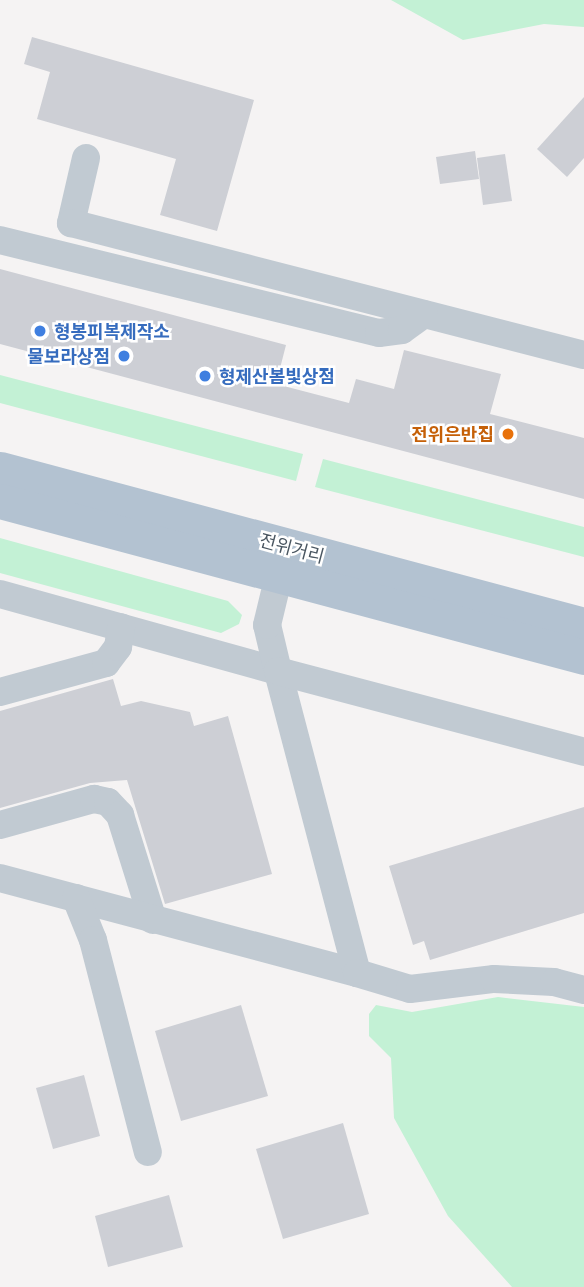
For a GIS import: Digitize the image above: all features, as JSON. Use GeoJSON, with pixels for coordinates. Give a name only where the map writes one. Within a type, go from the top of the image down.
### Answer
{"type":"FeatureCollection","features":[{"type":"Feature","properties":{"kind":"main road","name":"전위거리"},"geometry":{"type":"LineString","coordinates":[[0,469],[584,625]]}},
{"type":"Feature","properties":{"kind":"main road","name":"전위거리"},"geometry":{"type":"LineString","coordinates":[[0,501],[584,657]]}},
{"type":"Feature","properties":{"kind":"street"},"geometry":{"type":"LineString","coordinates":[[86,158],[71,223],[584,355]]}},
{"type":"Feature","properties":{"kind":"street"},"geometry":{"type":"LineString","coordinates":[[0,240],[379,333],[402,330],[424,314]]}},
{"type":"Feature","properties":{"kind":"street"},"geometry":{"type":"LineString","coordinates":[[279,575],[267,625],[357,973]]}},
{"type":"Feature","properties":{"kind":"street"},"geometry":{"type":"LineString","coordinates":[[0,594],[584,752]]}},
{"type":"Feature","properties":{"kind":"street"},"geometry":{"type":"LineString","coordinates":[[0,692],[106,663],[118,647],[121,627]]}},
{"type":"Feature","properties":{"kind":"street"},"geometry":{"type":"LineString","coordinates":[[0,825],[94,799],[108,802],[120,815],[153,920]]}},
{"type":"Feature","properties":{"kind":"street"},"geometry":{"type":"LineString","coordinates":[[0,878],[410,989],[494,979],[554,982],[584,990]]}},
{"type":"Feature","properties":{"kind":"street"},"geometry":{"type":"LineString","coordinates":[[76,898],[93,940],[148,1152]]}},
{"type":"Feature","properties":{"kind":"green space"},"geometry":{"type":"Polygon","coordinates":[[[391,0],[584,0],[584,27],[544,24],[463,40],[391,0]]]}},
{"type":"Feature","properties":{"kind":"green space"},"geometry":{"type":"Polygon","coordinates":[[[0,375],[303,454],[296,481],[0,403],[0,375]]]}},
{"type":"Feature","properties":{"kind":"green space"},"geometry":{"type":"Polygon","coordinates":[[[323,459],[584,527],[584,557],[315,487],[323,459]]]}},
{"type":"Feature","properties":{"kind":"green space"},"geometry":{"type":"Polygon","coordinates":[[[0,538],[228,601],[242,615],[239,624],[221,633],[0,573],[0,538]]]}},
{"type":"Feature","properties":{"kind":"green space"},"geometry":{"type":"Polygon","coordinates":[[[498,997],[584,1007],[584,1287],[512,1287],[448,1216],[394,1118],[391,1058],[369,1036],[369,1014],[376,1005],[412,1012],[498,997]]]}},
{"type":"Feature","properties":{"kind":"building"},"geometry":{"type":"Polygon","coordinates":[[[32,37],[254,100],[217,231],[160,215],[176,159],[37,119],[50,72],[24,64],[32,37]]]}},
{"type":"Feature","properties":{"kind":"building"},"geometry":{"type":"Polygon","coordinates":[[[584,97],[584,158],[567,177],[537,149],[584,97]]]}},
{"type":"Feature","properties":{"kind":"building"},"geometry":{"type":"Polygon","coordinates":[[[475,151],[479,179],[440,184],[436,157],[475,151]]]}},
{"type":"Feature","properties":{"kind":"building"},"geometry":{"type":"Polygon","coordinates":[[[505,154],[512,201],[483,205],[477,158],[505,154]]]}},
{"type":"Feature","properties":{"kind":"building"},"geometry":{"type":"Polygon","coordinates":[[[0,269],[286,345],[276,384],[349,403],[356,379],[394,389],[404,350],[501,374],[490,414],[584,438],[584,499],[0,344],[0,269]]]}},
{"type":"Feature","properties":{"kind":"building"},"geometry":{"type":"Polygon","coordinates":[[[113,679],[121,706],[141,701],[190,712],[194,726],[228,716],[272,874],[165,904],[127,780],[90,783],[0,808],[0,711],[113,679]]]}},
{"type":"Feature","properties":{"kind":"building"},"geometry":{"type":"Polygon","coordinates":[[[584,807],[584,913],[430,960],[424,941],[413,945],[389,866],[584,807]]]}},
{"type":"Feature","properties":{"kind":"building"},"geometry":{"type":"Polygon","coordinates":[[[241,1005],[268,1096],[181,1121],[155,1031],[241,1005]]]}},
{"type":"Feature","properties":{"kind":"building"},"geometry":{"type":"Polygon","coordinates":[[[84,1075],[100,1136],[53,1149],[36,1088],[84,1075]]]}},
{"type":"Feature","properties":{"kind":"building"},"geometry":{"type":"Polygon","coordinates":[[[343,1123],[369,1214],[283,1239],[256,1149],[343,1123]]]}},
{"type":"Feature","properties":{"kind":"building"},"geometry":{"type":"Polygon","coordinates":[[[169,1195],[183,1247],[108,1267],[95,1216],[169,1195]]]}},
{"type":"Feature","properties":{"kind":"place","name":"형봉피복제작소"},"geometry":{"type":"Point","coordinates":[40,331]}},
{"type":"Feature","properties":{"kind":"place","name":"물보라상점"},"geometry":{"type":"Point","coordinates":[124,356]}},
{"type":"Feature","properties":{"kind":"place","name":"형제산봄빛상점"},"geometry":{"type":"Point","coordinates":[205,376]}},
{"type":"Feature","properties":{"kind":"place","name":"전위은반집"},"geometry":{"type":"Point","coordinates":[508,434]}}]}
